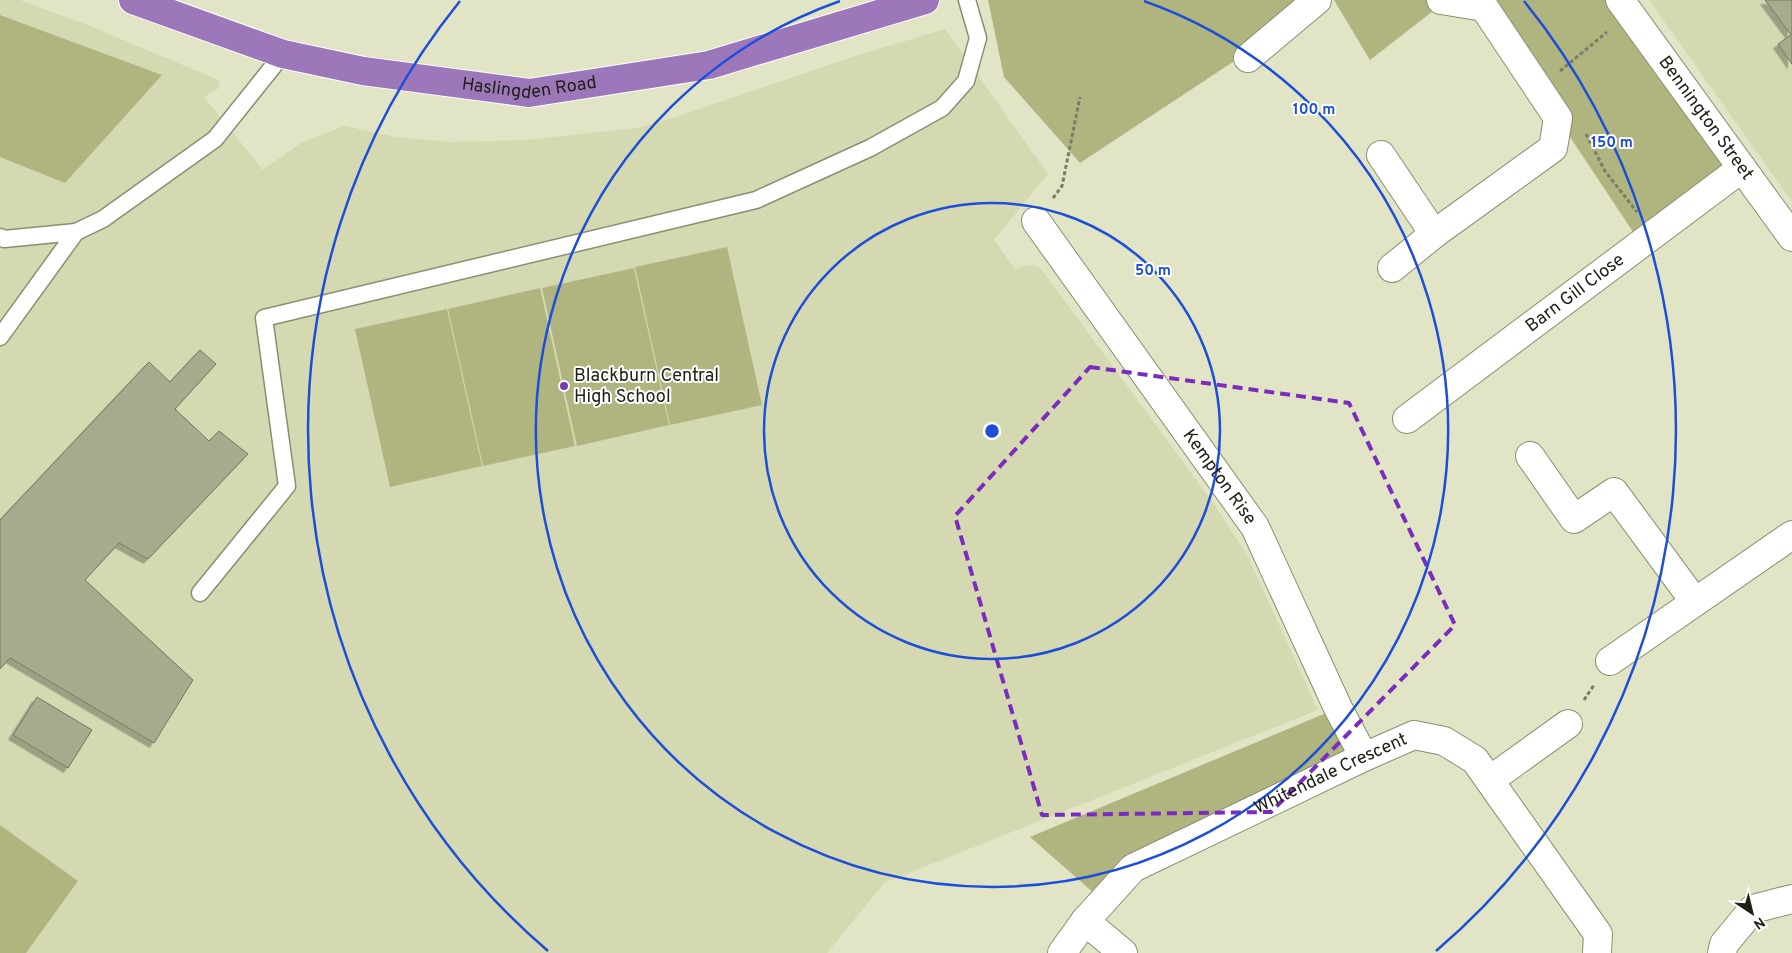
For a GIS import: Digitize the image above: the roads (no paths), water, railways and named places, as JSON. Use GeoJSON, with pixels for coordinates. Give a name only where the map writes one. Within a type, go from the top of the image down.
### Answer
{"type":"FeatureCollection","features":[{"type":"Feature","properties":{"kind":"highway","name":"Haslingden Road"},"geometry":{"type":"LineString","coordinates":[[133,0],[283,54],[363,71],[529,93],[709,65],[925,0]]}},
{"type":"Feature","properties":{"kind":"street"},"geometry":{"type":"LineString","coordinates":[[1248,58],[1316,0]]}},
{"type":"Feature","properties":{"kind":"street"},"geometry":{"type":"LineString","coordinates":[[1392,268],[1434,234],[1553,148],[1558,118],[1484,7],[1470,3],[1441,0]]}},
{"type":"Feature","properties":{"kind":"street","name":"Bennington Street"},"geometry":{"type":"LineString","coordinates":[[1625,7],[1792,237]]}},
{"type":"Feature","properties":{"kind":"street"},"geometry":{"type":"LineString","coordinates":[[1381,155],[1434,234]]}},
{"type":"Feature","properties":{"kind":"street","name":"Barn Gill Close"},"geometry":{"type":"LineString","coordinates":[[1407,419],[1742,168]]}},
{"type":"Feature","properties":{"kind":"street","name":"Kempton Rise"},"geometry":{"type":"LineString","coordinates":[[1036,221],[1255,527],[1338,708],[1364,757]]}},
{"type":"Feature","properties":{"kind":"street"},"geometry":{"type":"LineString","coordinates":[[1530,456],[1574,519],[1614,492],[1695,602]]}},
{"type":"Feature","properties":{"kind":"street"},"geometry":{"type":"LineString","coordinates":[[1610,661],[1792,536]]}},
{"type":"Feature","properties":{"kind":"street"},"geometry":{"type":"LineString","coordinates":[[1490,780],[1568,724]]}},
{"type":"Feature","properties":{"kind":"street","name":"Whitendale Crescent"},"geometry":{"type":"LineString","coordinates":[[1062,953],[1085,921],[1133,868],[1364,757],[1414,735],[1444,741],[1475,760],[1598,934],[1597,953]]}},
{"type":"Feature","properties":{"kind":"street"},"geometry":{"type":"LineString","coordinates":[[1722,953],[1724,944],[1753,909],[1792,899]]}},
{"type":"Feature","properties":{"kind":"street"},"geometry":{"type":"LineString","coordinates":[[1085,921],[1123,953]]}},
{"type":"Feature","properties":{"kind":"lane"},"geometry":{"type":"LineString","coordinates":[[200,592],[287,486],[264,318],[613,235],[756,200],[765,196],[870,148],[942,108],[966,81],[978,38],[967,0]]}},
{"type":"Feature","properties":{"kind":"lane"},"geometry":{"type":"LineString","coordinates":[[0,237],[4,239],[76,232],[103,219],[215,139],[283,54]]}},
{"type":"Feature","properties":{"kind":"lane"},"geometry":{"type":"LineString","coordinates":[[0,338],[76,232]]}},
{"type":"Feature","properties":{"kind":"place","name":"Blackburn Central High School"},"geometry":{"type":"Point","coordinates":[564,386]}}]}
